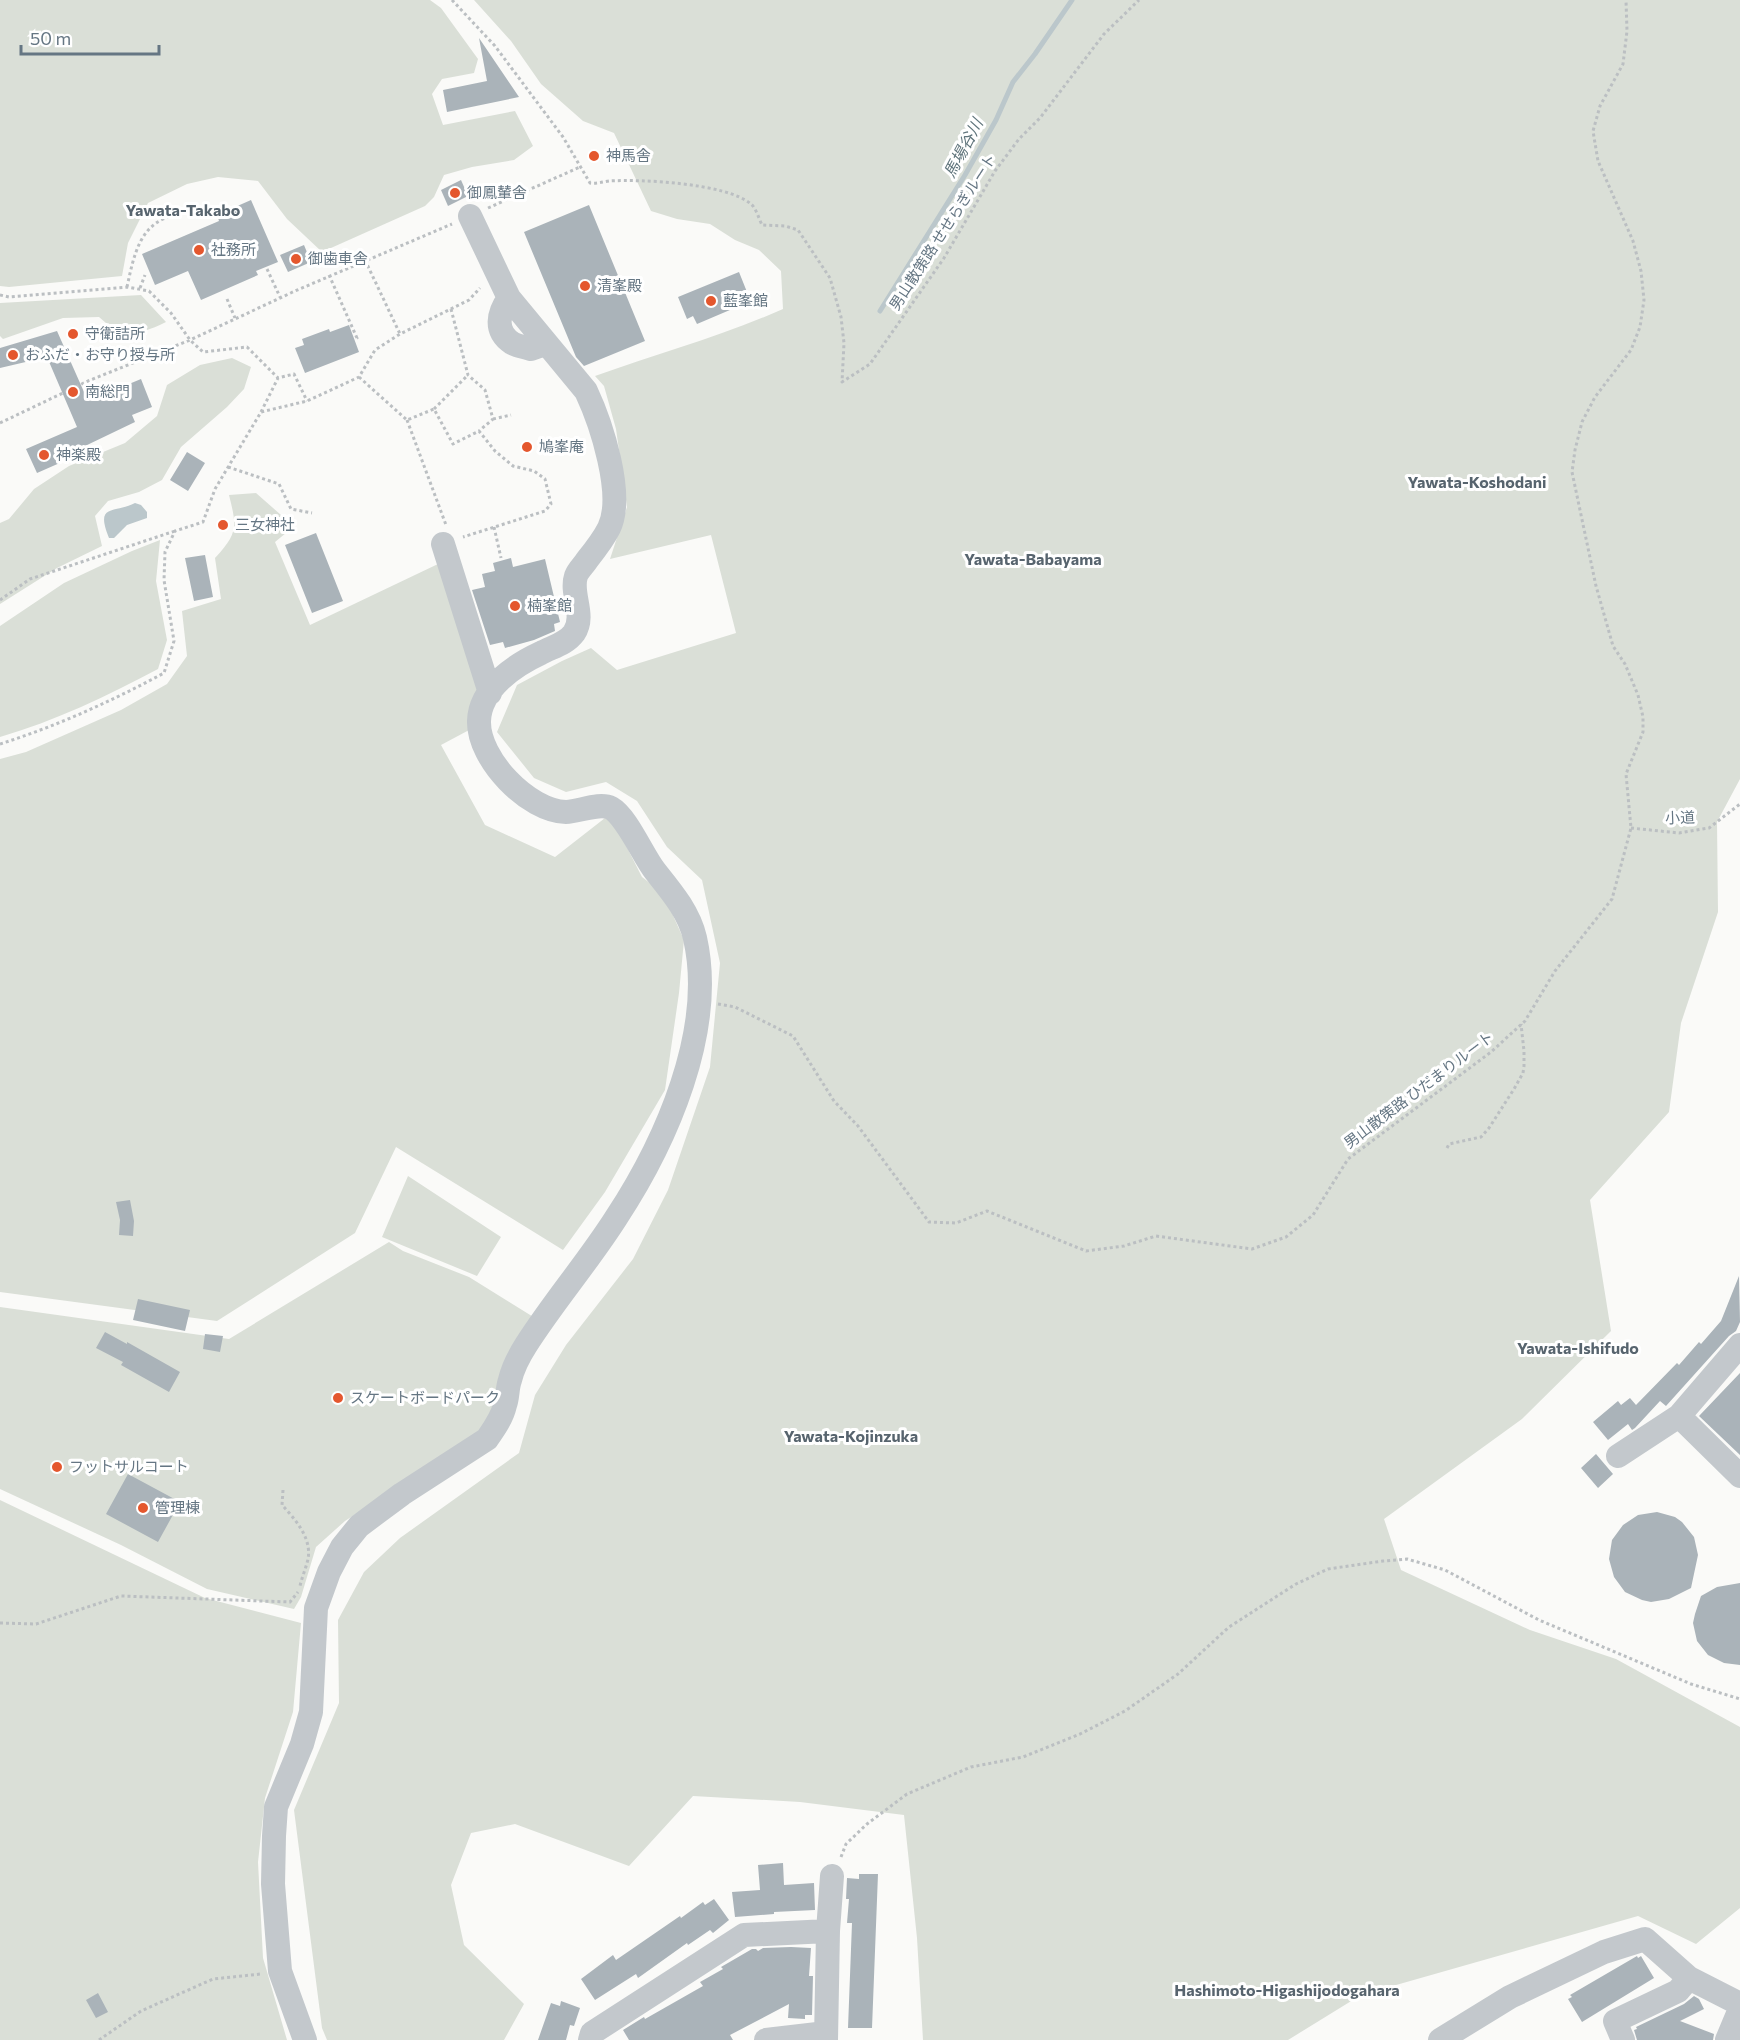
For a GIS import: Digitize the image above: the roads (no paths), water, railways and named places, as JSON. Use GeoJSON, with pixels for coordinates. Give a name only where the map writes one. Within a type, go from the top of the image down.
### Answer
{"type":"FeatureCollection","features":[{"type":"Feature","properties":{"kind":"street"},"geometry":{"type":"LineString","coordinates":[[305,2040],[280,1971],[273,1884],[276,1808],[302,1744],[311,1712],[316,1608],[328,1572],[342,1547],[359,1526],[402,1494],[487,1439],[496,1427],[505,1405],[509,1381],[518,1358],[558,1297],[616,1218],[647,1165],[676,1106],[690,1057],[699,1000],[698,961],[694,935],[670,888],[654,870],[623,821],[611,808],[603,806],[564,812],[547,809],[532,802],[504,777],[479,734],[479,716],[490,693],[505,674],[522,662],[564,642],[575,632],[579,619],[575,587],[576,574],[603,540],[611,524],[615,508],[609,466],[594,409],[586,391],[544,344],[508,298],[470,216]]}},
{"type":"Feature","properties":{"kind":"street"},"geometry":{"type":"LineString","coordinates":[[447,542],[490,693]]}},
{"type":"Feature","properties":{"kind":"street"},"geometry":{"type":"LineString","coordinates":[[1618,1456],[1679,1416],[1740,1344]]}},
{"type":"Feature","properties":{"kind":"street"},"geometry":{"type":"LineString","coordinates":[[1679,1416],[1740,1476]]}},
{"type":"Feature","properties":{"kind":"street"},"geometry":{"type":"LineString","coordinates":[[766,2040],[826,2036],[828,1931],[832,1876]]}},
{"type":"Feature","properties":{"kind":"street"},"geometry":{"type":"LineString","coordinates":[[594,2038],[744,1935],[828,1931]]}},
{"type":"Feature","properties":{"kind":"street"},"geometry":{"type":"LineString","coordinates":[[1440,2040],[1510,1997],[1604,1952],[1645,1939],[1736,2021]]}},
{"type":"Feature","properties":{"kind":"street"},"geometry":{"type":"LineString","coordinates":[[1623,2040],[1615,2021],[1678,1991],[1689,1978]]}},
{"type":"Feature","properties":{"kind":"waterway","name":"馬場谷川"},"geometry":{"type":"LineString","coordinates":[[880,311],[965,175],[996,120],[1013,82],[1072,0]]}},
{"type":"Feature","properties":{"kind":"place","name":"神馬舎"},"geometry":{"type":"Point","coordinates":[594,156]}},
{"type":"Feature","properties":{"kind":"place","name":"御鳳輦舎"},"geometry":{"type":"Point","coordinates":[455,193]}},
{"type":"Feature","properties":{"kind":"place","name":"社務所"},"geometry":{"type":"Point","coordinates":[199,250]}},
{"type":"Feature","properties":{"kind":"place","name":"御歯車舎"},"geometry":{"type":"Point","coordinates":[296,259]}},
{"type":"Feature","properties":{"kind":"place","name":"清峯殿"},"geometry":{"type":"Point","coordinates":[585,286]}},
{"type":"Feature","properties":{"kind":"place","name":"藍峯館"},"geometry":{"type":"Point","coordinates":[711,301]}},
{"type":"Feature","properties":{"kind":"place","name":"守衛詰所"},"geometry":{"type":"Point","coordinates":[73,334]}},
{"type":"Feature","properties":{"kind":"place","name":"おふだ・お守り授与所"},"geometry":{"type":"Point","coordinates":[13,355]}},
{"type":"Feature","properties":{"kind":"place","name":"南総門"},"geometry":{"type":"Point","coordinates":[73,392]}},
{"type":"Feature","properties":{"kind":"place","name":"鳩峯庵"},"geometry":{"type":"Point","coordinates":[527,447]}},
{"type":"Feature","properties":{"kind":"place","name":"神楽殿"},"geometry":{"type":"Point","coordinates":[44,455]}},
{"type":"Feature","properties":{"kind":"place","name":"三女神社"},"geometry":{"type":"Point","coordinates":[223,525]}},
{"type":"Feature","properties":{"kind":"place","name":"楠峯館"},"geometry":{"type":"Point","coordinates":[515,606]}},
{"type":"Feature","properties":{"kind":"place","name":"スケートボードパーク"},"geometry":{"type":"Point","coordinates":[338,1398]}},
{"type":"Feature","properties":{"kind":"place","name":"フットサルコート"},"geometry":{"type":"Point","coordinates":[57,1467]}},
{"type":"Feature","properties":{"kind":"place","name":"管理棟"},"geometry":{"type":"Point","coordinates":[143,1508]}},
{"type":"Feature","properties":{"kind":"district","name":"Yawata-Takabo"},"geometry":{"type":"Point","coordinates":[183,210]}},
{"type":"Feature","properties":{"kind":"district","name":"Yawata-Koshodani"},"geometry":{"type":"Point","coordinates":[1477,482]}},
{"type":"Feature","properties":{"kind":"district","name":"Yawata-Babayama"},"geometry":{"type":"Point","coordinates":[1033,559]}},
{"type":"Feature","properties":{"kind":"district","name":"Yawata-Ishifudo"},"geometry":{"type":"Point","coordinates":[1578,1348]}},
{"type":"Feature","properties":{"kind":"district","name":"Yawata-Kojinzuka"},"geometry":{"type":"Point","coordinates":[851,1436]}},
{"type":"Feature","properties":{"kind":"district","name":"Hashimoto-Higashijodogahara"},"geometry":{"type":"Point","coordinates":[1287,1990]}}]}
